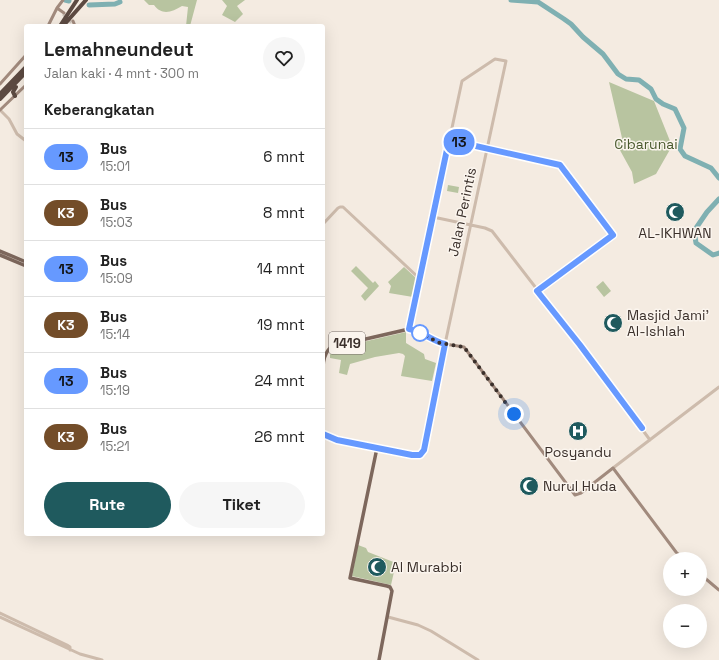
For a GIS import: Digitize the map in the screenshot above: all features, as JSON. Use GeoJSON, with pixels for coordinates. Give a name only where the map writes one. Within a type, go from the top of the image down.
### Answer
{"type":"FeatureCollection","features":[{"type":"Feature","properties":{"kind":"highway"},"geometry":{"type":"LineString","coordinates":[[61,24],[77,0]]}},
{"type":"Feature","properties":{"kind":"highway"},"geometry":{"type":"LineString","coordinates":[[65,24],[80,0]]}},
{"type":"Feature","properties":{"kind":"highway"},"geometry":{"type":"LineString","coordinates":[[65,24],[86,0]]}},
{"type":"Feature","properties":{"kind":"highway"},"geometry":{"type":"LineString","coordinates":[[0,94],[24,69]]}},
{"type":"Feature","properties":{"kind":"highway"},"geometry":{"type":"LineString","coordinates":[[0,99],[24,75]]}},
{"type":"Feature","properties":{"kind":"highway"},"geometry":{"type":"LineString","coordinates":[[15,96],[14,89],[24,76]]}},
{"type":"Feature","properties":{"kind":"main road"},"geometry":{"type":"LineString","coordinates":[[49,24],[62,1]]}},
{"type":"Feature","properties":{"kind":"main road"},"geometry":{"type":"LineString","coordinates":[[57,8],[62,12]]}},
{"type":"Feature","properties":{"kind":"main road"},"geometry":{"type":"LineString","coordinates":[[0,84],[24,57]]}},
{"type":"Feature","properties":{"kind":"main road"},"geometry":{"type":"LineString","coordinates":[[0,110],[24,87]]}},
{"type":"Feature","properties":{"kind":"main road"},"geometry":{"type":"LineString","coordinates":[[0,250],[24,261]]}},
{"type":"Feature","properties":{"kind":"main road"},"geometry":{"type":"LineString","coordinates":[[0,255],[24,265]]}},
{"type":"Feature","properties":{"kind":"main road"},"geometry":{"type":"LineString","coordinates":[[409,329],[440,343],[464,347],[575,495],[577,496],[612,468],[676,552]]}},
{"type":"Feature","properties":{"kind":"main road","name":"1419"},"geometry":{"type":"LineString","coordinates":[[325,358],[331,347],[409,329]]}},
{"type":"Feature","properties":{"kind":"main road"},"geometry":{"type":"LineString","coordinates":[[325,435],[337,440],[412,455],[418,456],[422,454],[445,344]]}},
{"type":"Feature","properties":{"kind":"main road"},"geometry":{"type":"LineString","coordinates":[[377,448],[350,578],[390,587],[392,593],[379,660]]}},
{"type":"Feature","properties":{"kind":"main road"},"geometry":{"type":"LineString","coordinates":[[707,580],[719,590]]}},
{"type":"Feature","properties":{"kind":"street","name":"Jalan Perintis"},"geometry":{"type":"LineString","coordinates":[[445,344],[506,61],[495,60],[462,81],[449,140]]}},
{"type":"Feature","properties":{"kind":"street"},"geometry":{"type":"LineString","coordinates":[[0,110],[9,119],[17,134],[24,139]]}},
{"type":"Feature","properties":{"kind":"street"},"geometry":{"type":"LineString","coordinates":[[409,329],[449,140],[487,149]]}},
{"type":"Feature","properties":{"kind":"street"},"geometry":{"type":"LineString","coordinates":[[325,222],[338,208],[343,207],[420,279]]}},
{"type":"Feature","properties":{"kind":"street"},"geometry":{"type":"LineString","coordinates":[[433,217],[485,228],[492,231],[580,345],[650,440]]}},
{"type":"Feature","properties":{"kind":"street"},"geometry":{"type":"LineString","coordinates":[[612,468],[719,387]]}},
{"type":"Feature","properties":{"kind":"street"},"geometry":{"type":"LineString","coordinates":[[0,613],[70,647],[70,650]]}},
{"type":"Feature","properties":{"kind":"street"},"geometry":{"type":"LineString","coordinates":[[0,617],[70,650],[102,660]]}},
{"type":"Feature","properties":{"kind":"street"},"geometry":{"type":"LineString","coordinates":[[388,617],[418,625],[431,631],[478,660]]}},
{"type":"Feature","properties":{"kind":"green space"},"geometry":{"type":"Polygon","coordinates":[[[144,0],[197,0],[191,24],[186,24],[188,7],[182,6],[175,10],[164,12],[160,11],[154,5],[149,5],[144,0]]]}},
{"type":"Feature","properties":{"kind":"green space"},"geometry":{"type":"Polygon","coordinates":[[[222,0],[245,0],[237,6],[243,14],[235,22],[222,15],[227,6],[222,0]]]}},
{"type":"Feature","properties":{"kind":"green space","name":"Cibarunai"},"geometry":{"type":"Polygon","coordinates":[[[609,82],[654,101],[672,146],[656,174],[634,184],[632,172],[616,143],[622,138],[609,82]]]}},
{"type":"Feature","properties":{"kind":"green space"},"geometry":{"type":"Polygon","coordinates":[[[448,185],[459,187],[458,193],[447,191],[448,185]]]}},
{"type":"Feature","properties":{"kind":"green space"},"geometry":{"type":"Polygon","coordinates":[[[356,266],[373,283],[375,281],[379,286],[365,301],[361,296],[368,288],[351,271],[356,266]]]}},
{"type":"Feature","properties":{"kind":"green space"},"geometry":{"type":"Polygon","coordinates":[[[404,267],[416,278],[413,297],[389,293],[391,286],[388,282],[404,267]]]}},
{"type":"Feature","properties":{"kind":"green space"},"geometry":{"type":"Polygon","coordinates":[[[603,281],[611,291],[604,297],[596,287],[603,281]]]}},
{"type":"Feature","properties":{"kind":"green space"},"geometry":{"type":"Polygon","coordinates":[[[406,332],[406,343],[424,354],[425,359],[436,363],[432,381],[401,376],[405,356],[399,353],[375,357],[350,364],[347,375],[339,373],[341,360],[330,358],[330,353],[337,348],[406,332]]]}},
{"type":"Feature","properties":{"kind":"green space"},"geometry":{"type":"Polygon","coordinates":[[[358,545],[366,548],[368,552],[396,563],[391,585],[352,576],[358,545]]]}},
{"type":"Feature","properties":{"kind":"waterway"},"geometry":{"type":"LineString","coordinates":[[65,0],[69,1]]}},
{"type":"Feature","properties":{"kind":"waterway"},"geometry":{"type":"LineString","coordinates":[[511,0],[538,2],[564,19],[603,54],[618,74],[626,79],[639,80],[651,89],[656,99],[675,109],[684,128],[680,149],[685,156],[711,168],[719,178]]}},
{"type":"Feature","properties":{"kind":"waterway"},"geometry":{"type":"LineString","coordinates":[[89,5],[115,4],[120,2]]}},
{"type":"Feature","properties":{"kind":"waterway"},"geometry":{"type":"LineString","coordinates":[[719,199],[707,212],[694,231],[696,243],[713,255],[719,253]]}},
{"type":"Feature","properties":{"kind":"tunnel"},"geometry":{"type":"LineString","coordinates":[[63,14],[72,23]]}},
{"type":"Feature","properties":{"kind":"bus line","name":"13"},"geometry":{"type":"LineString","coordinates":[[325,435],[337,440],[418,456],[422,454],[424,450],[445,344],[409,329],[449,140],[557,163],[562,167],[613,235],[537,291],[580,345],[642,428]]}},
{"type":"Feature","properties":{"kind":"place","name":"AL-IKHWAN"},"geometry":{"type":"Point","coordinates":[675,212]}},
{"type":"Feature","properties":{"kind":"place","name":"Masjid Jami' Al-Ishlah"},"geometry":{"type":"Point","coordinates":[613,323]}},
{"type":"Feature","properties":{"kind":"place","name":"Posyandu"},"geometry":{"type":"Point","coordinates":[578,431]}},
{"type":"Feature","properties":{"kind":"place","name":"Nurul Huda"},"geometry":{"type":"Point","coordinates":[529,486]}},
{"type":"Feature","properties":{"kind":"place","name":"Al Murabbi"},"geometry":{"type":"Point","coordinates":[377,567]}},
{"type":"Feature","properties":{"kind":"route"},"geometry":{"type":"LineString","coordinates":[[420,333],[440,343],[464,347],[514,414]]}}]}
